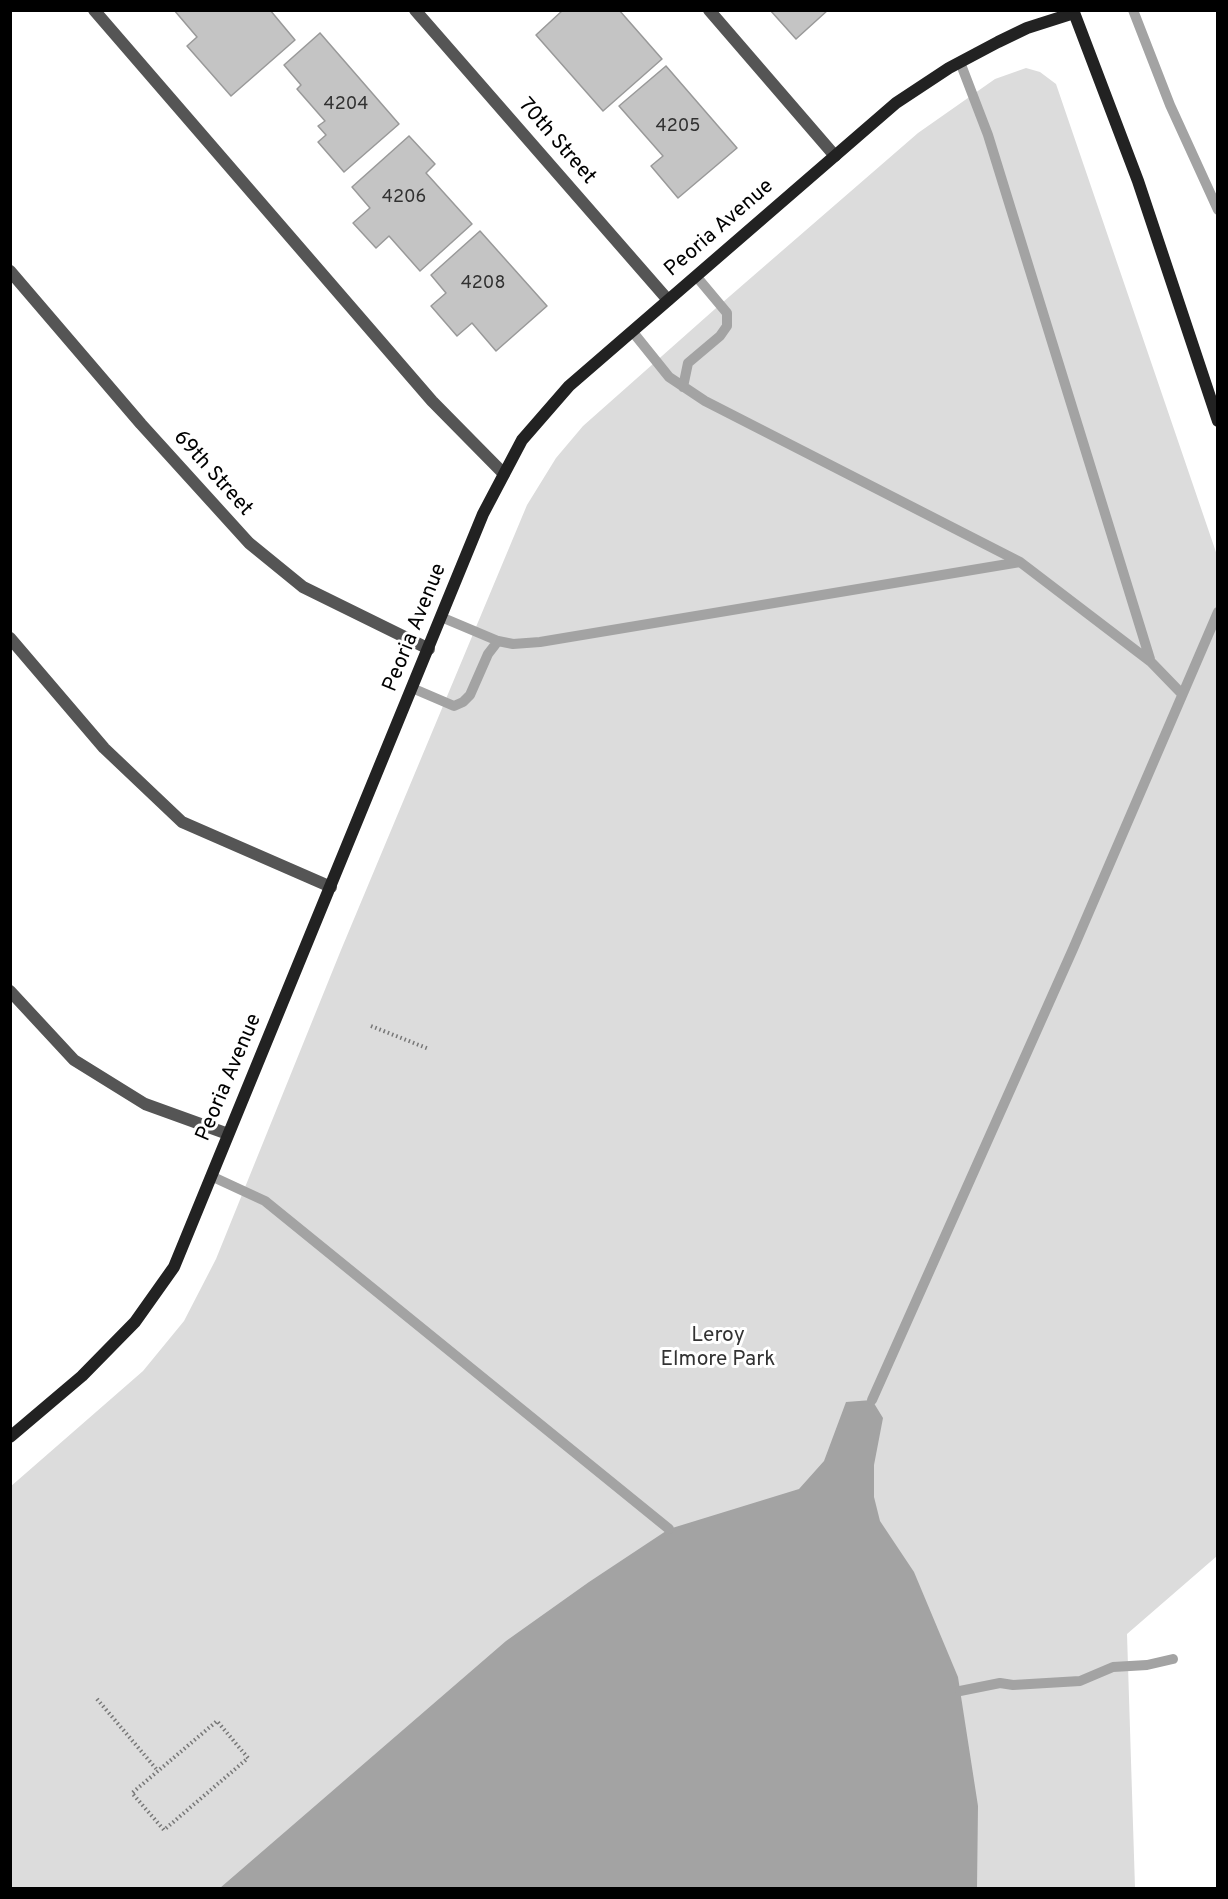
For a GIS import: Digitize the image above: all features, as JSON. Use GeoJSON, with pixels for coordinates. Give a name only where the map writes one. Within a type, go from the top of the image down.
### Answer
{"type":"FeatureCollection","features":[{"type":"Feature","properties":{"kind":"street"},"geometry":{"type":"LineString","coordinates":[[94,10],[432,401],[504,474]]}},
{"type":"Feature","properties":{"kind":"street","name":"70th Street"},"geometry":{"type":"LineString","coordinates":[[415,10],[668,300]]}},
{"type":"Feature","properties":{"kind":"street"},"geometry":{"type":"LineString","coordinates":[[709,10],[835,156]]}},
{"type":"Feature","properties":{"kind":"street"},"geometry":{"type":"LineString","coordinates":[[1073,12],[1138,181],[1218,421]]}},
{"type":"Feature","properties":{"kind":"street","name":"Peoria Avenue"},"geometry":{"type":"LineString","coordinates":[[10,1437],[82,1376],[135,1322],[174,1267],[483,514],[522,440],[569,386],[896,104],[949,68],[1027,28],[1073,12]]}},
{"type":"Feature","properties":{"kind":"street","name":"69th Street"},"geometry":{"type":"LineString","coordinates":[[10,272],[141,424],[249,543],[303,587],[429,649]]}},
{"type":"Feature","properties":{"kind":"street"},"geometry":{"type":"LineString","coordinates":[[10,638],[104,748],[182,822],[331,887]]}},
{"type":"Feature","properties":{"kind":"street"},"geometry":{"type":"LineString","coordinates":[[10,991],[74,1060],[144,1104],[228,1134]]}},
{"type":"Feature","properties":{"kind":"path"},"geometry":{"type":"LineString","coordinates":[[371,1026],[429,1049]]}},
{"type":"Feature","properties":{"kind":"path"},"geometry":{"type":"LineString","coordinates":[[97,1700],[158,1772]]}},
{"type":"Feature","properties":{"kind":"path"},"geometry":{"type":"LineString","coordinates":[[217,1720],[248,1758],[164,1830],[132,1793],[158,1772],[217,1720]]}},
{"type":"Feature","properties":{"kind":"green space","name":"Leroy Elmore Park"},"geometry":{"type":"Polygon","coordinates":[[[1026,68],[1040,72],[1056,84],[1218,558],[1217,1556],[1127,1634],[1135,1888],[11,1888],[10,1487],[143,1371],[184,1321],[216,1259],[341,950],[527,505],[556,458],[583,426],[715,309],[918,133],[995,79],[1026,68]]]}},
{"type":"Feature","properties":{"kind":"shaded area"},"geometry":{"type":"Polygon","coordinates":[[[872,1400],[883,1418],[874,1465],[874,1497],[880,1521],[914,1572],[958,1677],[978,1806],[977,1888],[220,1888],[506,1641],[589,1582],[669,1529],[799,1489],[824,1461],[846,1402],[872,1400]]]}},
{"type":"Feature","properties":{"kind":"building"},"geometry":{"type":"Polygon","coordinates":[[[174,10],[270,10],[295,40],[231,96],[187,46],[197,37],[174,10]]]}},
{"type":"Feature","properties":{"kind":"building"},"geometry":{"type":"Polygon","coordinates":[[[563,10],[619,10],[662,59],[603,111],[536,35],[563,10]]]}},
{"type":"Feature","properties":{"kind":"building"},"geometry":{"type":"Polygon","coordinates":[[[770,10],[828,10],[796,39],[770,10]]]}},
{"type":"Feature","properties":{"kind":"building"},"geometry":{"type":"Polygon","coordinates":[[[320,33],[399,124],[344,172],[318,142],[326,135],[318,126],[325,121],[297,89],[301,85],[284,65],[320,33]]]}},
{"type":"Feature","properties":{"kind":"building"},"geometry":{"type":"Polygon","coordinates":[[[666,66],[737,148],[678,198],[651,166],[663,156],[619,106],[666,66]]]}},
{"type":"Feature","properties":{"kind":"building"},"geometry":{"type":"Polygon","coordinates":[[[409,136],[435,164],[426,173],[472,224],[420,271],[389,236],[376,248],[353,223],[370,208],[352,187],[409,136]]]}},
{"type":"Feature","properties":{"kind":"building"},"geometry":{"type":"Polygon","coordinates":[[[480,231],[547,306],[496,351],[472,323],[457,336],[431,306],[446,293],[431,275],[480,231]]]}},
{"type":"Feature","properties":{"kind":"waterway"},"geometry":{"type":"LineString","coordinates":[[1133,10],[1170,105],[1218,210]]}},
{"type":"Feature","properties":{"kind":"waterway"},"geometry":{"type":"LineString","coordinates":[[960,62],[988,135],[1150,659]]}},
{"type":"Feature","properties":{"kind":"waterway"},"geometry":{"type":"LineString","coordinates":[[683,387],[688,363],[720,336],[727,326],[727,313],[696,276]]}},
{"type":"Feature","properties":{"kind":"waterway"},"geometry":{"type":"LineString","coordinates":[[632,331],[669,377],[705,401],[1020,562],[1151,662],[1182,694]]}},
{"type":"Feature","properties":{"kind":"waterway"},"geometry":{"type":"LineString","coordinates":[[441,617],[498,641],[513,644],[540,642],[1020,562]]}},
{"type":"Feature","properties":{"kind":"waterway"},"geometry":{"type":"LineString","coordinates":[[872,1400],[1073,949],[1218,612]]}},
{"type":"Feature","properties":{"kind":"waterway"},"geometry":{"type":"LineString","coordinates":[[412,688],[454,706],[463,702],[470,695],[488,654],[498,641]]}},
{"type":"Feature","properties":{"kind":"waterway"},"geometry":{"type":"LineString","coordinates":[[211,1176],[265,1201],[669,1529]]}},
{"type":"Feature","properties":{"kind":"waterway"},"geometry":{"type":"LineString","coordinates":[[960,1691],[1000,1683],[1013,1685],[1080,1681],[1113,1667],[1147,1665],[1173,1659]]}}]}
